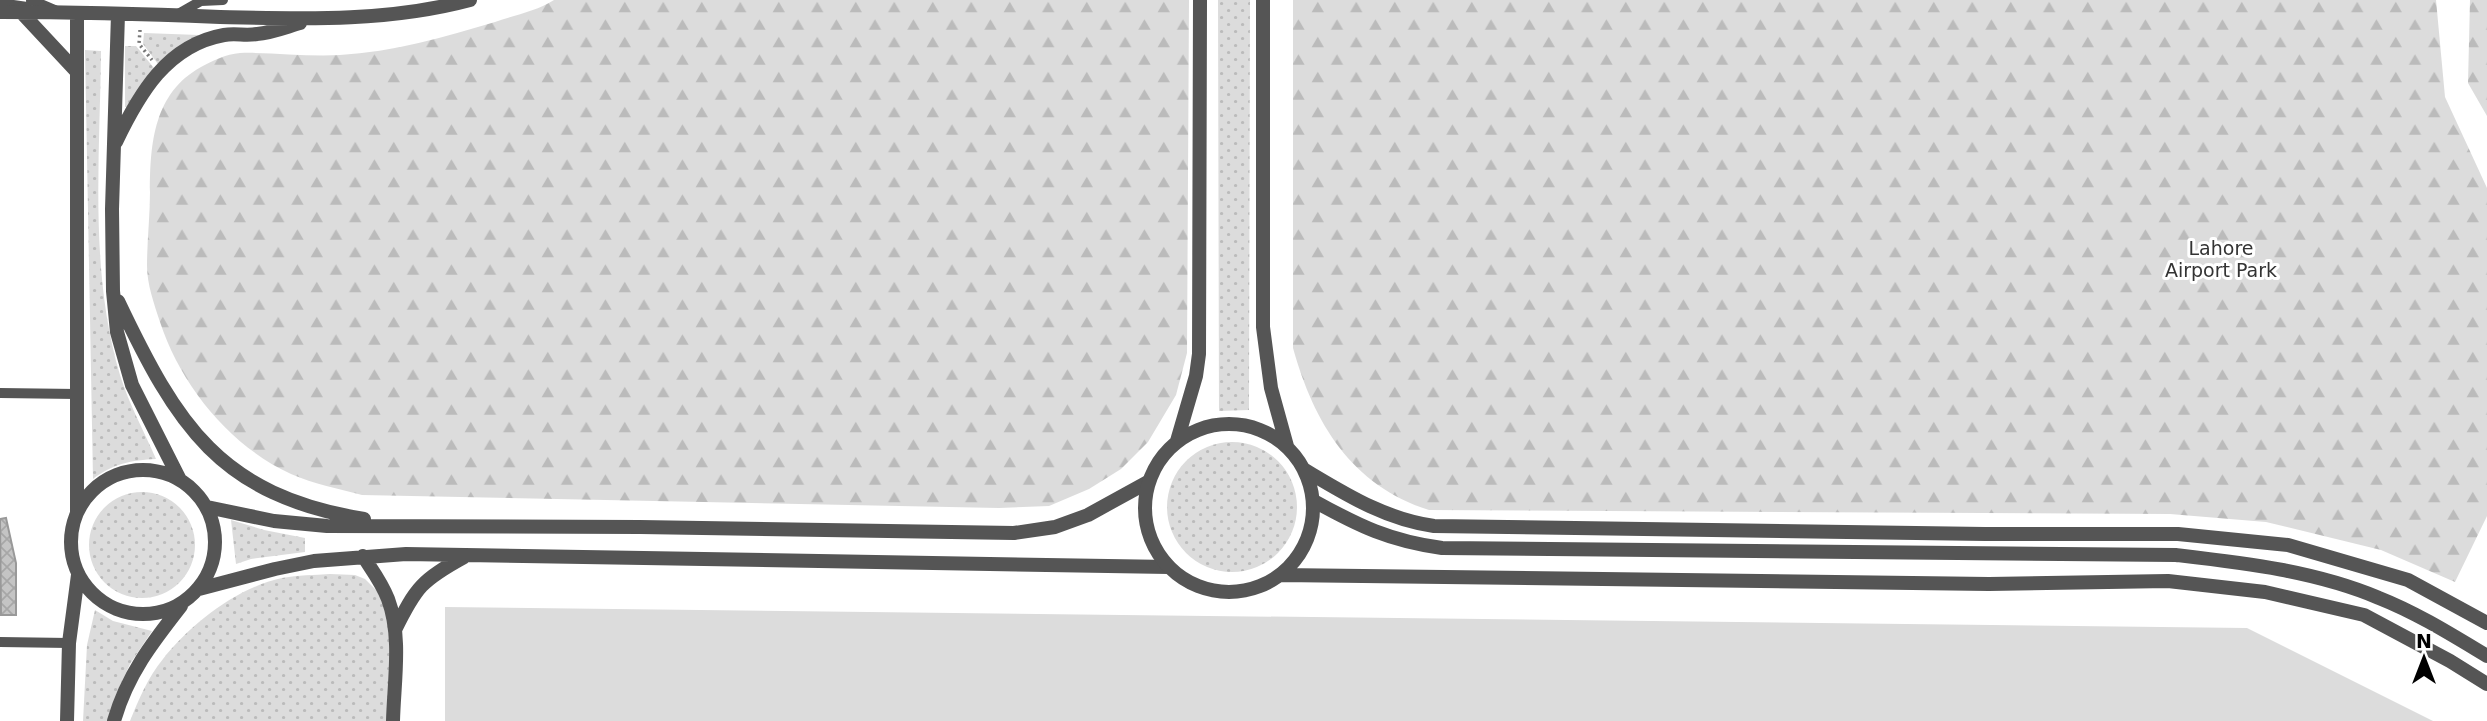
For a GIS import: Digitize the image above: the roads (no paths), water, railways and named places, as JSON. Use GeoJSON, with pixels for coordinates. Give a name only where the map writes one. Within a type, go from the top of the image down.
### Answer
{"type":"FeatureCollection","features":[{"type":"Feature","properties":{"kind":"street"},"geometry":{"type":"LineString","coordinates":[[0,12],[314,20],[391,15],[441,8],[470,0]]}},
{"type":"Feature","properties":{"kind":"street"},"geometry":{"type":"LineString","coordinates":[[1177,441],[1196,376],[1199,354],[1200,0]]}},
{"type":"Feature","properties":{"kind":"street"},"geometry":{"type":"LineString","coordinates":[[1263,0],[1263,327],[1270,388],[1287,446]]}},
{"type":"Feature","properties":{"kind":"street"},"geometry":{"type":"LineString","coordinates":[[21,12],[77,72]]}},
{"type":"Feature","properties":{"kind":"street"},"geometry":{"type":"LineString","coordinates":[[77,13],[77,512],[71,533],[72,555],[78,575],[98,599],[125,612],[156,614],[184,603]]}},
{"type":"Feature","properties":{"kind":"street"},"geometry":{"type":"LineString","coordinates":[[118,14],[113,149],[113,291],[117,332],[132,384],[180,480]]}},
{"type":"Feature","properties":{"kind":"street"},"geometry":{"type":"LineString","coordinates":[[113,149],[140,94],[160,71],[186,51],[214,38],[258,34],[314,20]]}},
{"type":"Feature","properties":{"kind":"street"},"geometry":{"type":"LineString","coordinates":[[113,291],[162,387],[185,423],[222,461],[255,484],[287,500],[334,514],[406,526]]}},
{"type":"Feature","properties":{"kind":"street"},"geometry":{"type":"LineString","coordinates":[[1221,424],[1245,425],[1267,432],[1287,446],[1305,470],[1314,502],[1307,542],[1296,560],[1281,575],[1244,591],[1223,592],[1203,588],[1185,580],[1169,567],[1153,546],[1144,508],[1148,482],[1160,459],[1177,441],[1198,429],[1221,424]]}},
{"type":"Feature","properties":{"kind":"street"},"geometry":{"type":"LineString","coordinates":[[77,512],[98,485],[113,476],[147,470],[180,480],[200,496],[214,523],[216,541],[211,566],[199,589],[184,603],[141,657],[119,703],[114,721]]}},
{"type":"Feature","properties":{"kind":"street"},"geometry":{"type":"LineString","coordinates":[[1305,470],[1371,509],[1395,518],[1434,526],[2178,534],[2288,545],[2408,580],[2487,624]]}},
{"type":"Feature","properties":{"kind":"street"},"geometry":{"type":"LineString","coordinates":[[207,507],[274,521],[300,523],[1014,533],[1055,527],[1088,515],[1148,482]]}},
{"type":"Feature","properties":{"kind":"street"},"geometry":{"type":"LineString","coordinates":[[1314,502],[1366,530],[1416,545],[1442,548],[2176,555],[2241,563],[2316,577],[2378,597],[2448,632],[2487,656]]}},
{"type":"Feature","properties":{"kind":"street"},"geometry":{"type":"LineString","coordinates":[[199,589],[275,569],[363,555],[406,554],[1169,567]]}},
{"type":"Feature","properties":{"kind":"street"},"geometry":{"type":"LineString","coordinates":[[363,555],[389,602],[395,630],[393,721]]}},
{"type":"Feature","properties":{"kind":"street"},"geometry":{"type":"LineString","coordinates":[[395,630],[420,585],[465,556]]}},
{"type":"Feature","properties":{"kind":"street"},"geometry":{"type":"LineString","coordinates":[[67,721],[69,643],[78,575]]}},
{"type":"Feature","properties":{"kind":"street"},"geometry":{"type":"LineString","coordinates":[[1281,575],[1989,584],[2168,581],[2265,592],[2364,615],[2487,684]]}},
{"type":"Feature","properties":{"kind":"lane"},"geometry":{"type":"LineString","coordinates":[[31,0],[62,12]]}},
{"type":"Feature","properties":{"kind":"lane"},"geometry":{"type":"LineString","coordinates":[[176,15],[201,1],[223,0]]}},
{"type":"Feature","properties":{"kind":"lane"},"geometry":{"type":"LineString","coordinates":[[0,3],[62,12]]}},
{"type":"Feature","properties":{"kind":"lane"},"geometry":{"type":"LineString","coordinates":[[0,393],[77,394]]}},
{"type":"Feature","properties":{"kind":"lane"},"geometry":{"type":"LineString","coordinates":[[0,642],[69,643]]}},
{"type":"Feature","properties":{"kind":"park label","name":"Lahore Airport Park"},"geometry":{"type":"Point","coordinates":[2221,259]}}]}
